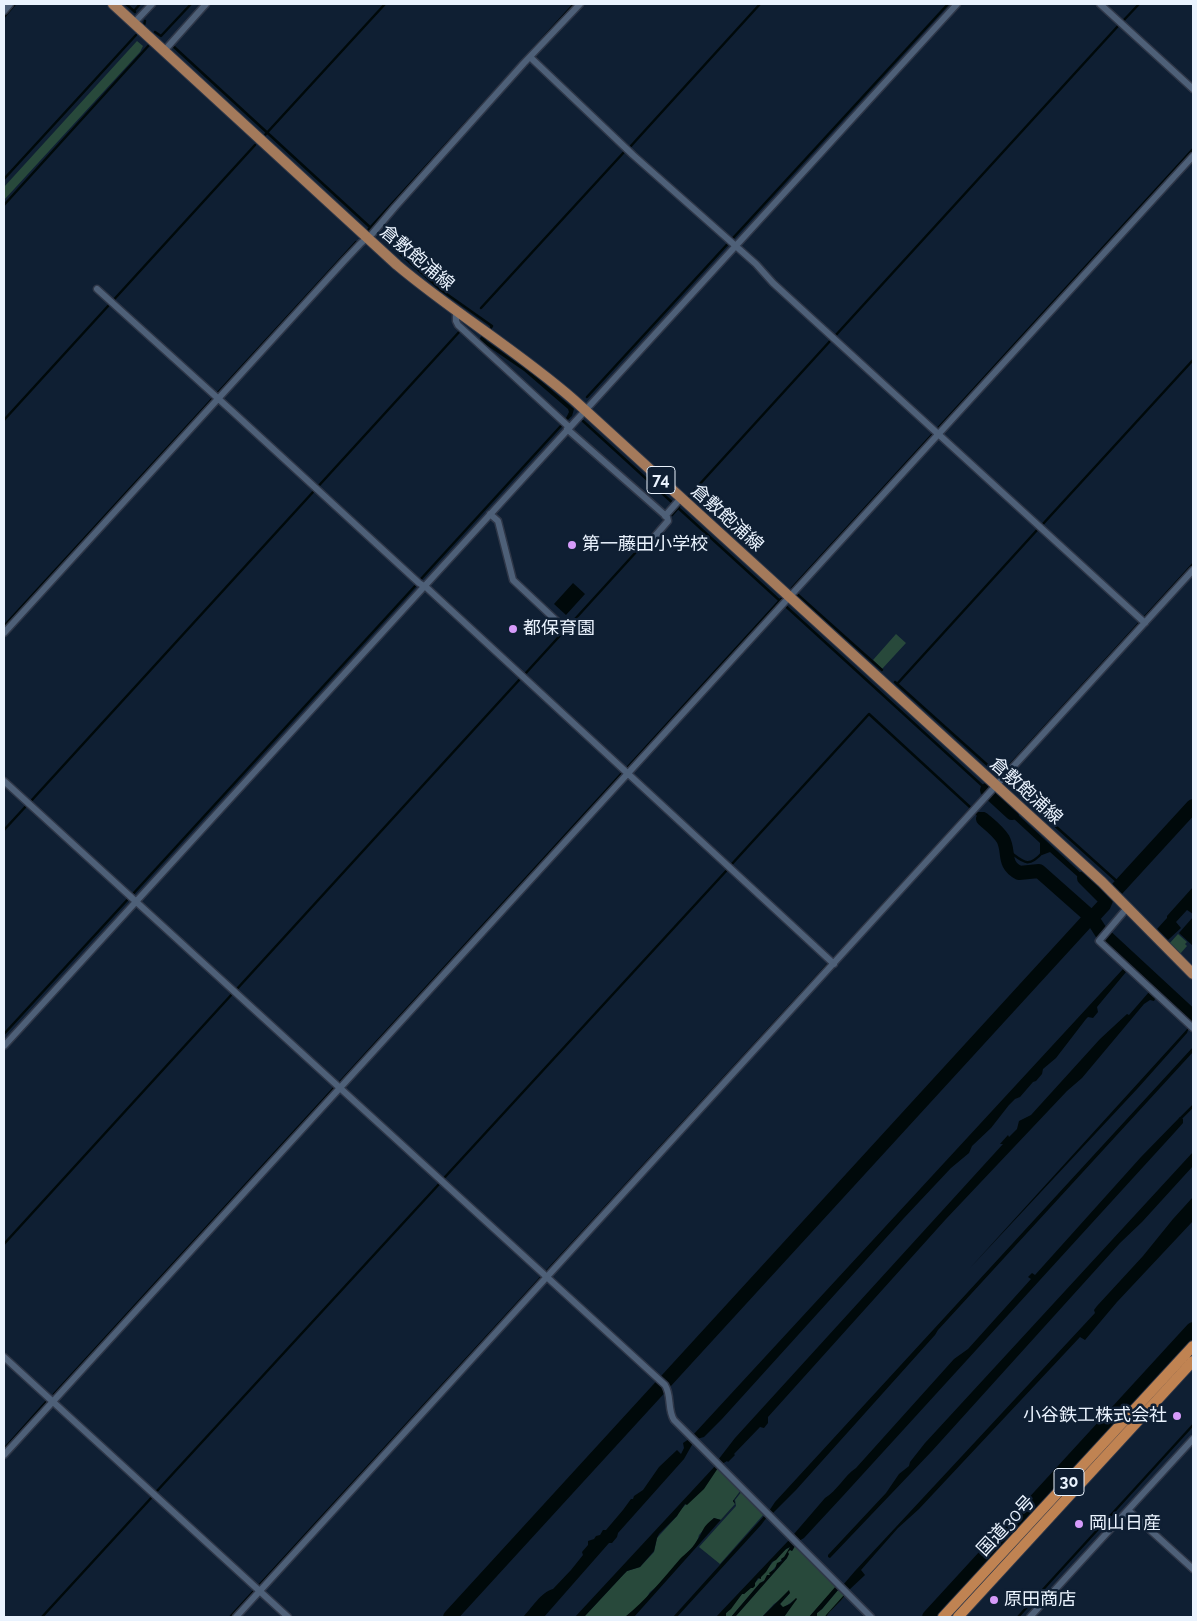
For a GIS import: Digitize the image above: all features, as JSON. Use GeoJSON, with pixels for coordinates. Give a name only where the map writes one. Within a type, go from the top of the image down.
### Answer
{"type":"FeatureCollection","features":[{"type":"Feature","properties":{"kind":"highway","name":"国道30号"},"geometry":{"type":"LineString","coordinates":[[943,1617],[1193,1346]]}},
{"type":"Feature","properties":{"kind":"highway","name":"国道30号"},"geometry":{"type":"LineString","coordinates":[[958,1617],[1193,1361]]}},
{"type":"Feature","properties":{"kind":"main road","name":"倉敷飽浦線"},"geometry":{"type":"LineString","coordinates":[[113,4],[419,283],[532,365],[584,410],[676,503],[785,602],[997,786],[1102,882],[1193,974]]}},
{"type":"Feature","properties":{"kind":"street"},"geometry":{"type":"LineString","coordinates":[[4,11],[10,4]]}},
{"type":"Feature","properties":{"kind":"street"},"geometry":{"type":"LineString","coordinates":[[134,23],[152,4]]}},
{"type":"Feature","properties":{"kind":"street"},"geometry":{"type":"LineString","coordinates":[[164,51],[206,4]]}},
{"type":"Feature","properties":{"kind":"street"},"geometry":{"type":"LineString","coordinates":[[4,633],[216,396],[368,238],[580,4]]}},
{"type":"Feature","properties":{"kind":"street"},"geometry":{"type":"LineString","coordinates":[[4,1046],[490,514],[566,425],[584,410],[732,243],[958,4]]}},
{"type":"Feature","properties":{"kind":"street"},"geometry":{"type":"LineString","coordinates":[[1100,4],[1193,89]]}},
{"type":"Feature","properties":{"kind":"street"},"geometry":{"type":"LineString","coordinates":[[530,58],[1142,621]]}},
{"type":"Feature","properties":{"kind":"street"},"geometry":{"type":"LineString","coordinates":[[4,1455],[785,602],[936,432],[1193,156]]}},
{"type":"Feature","properties":{"kind":"street"},"geometry":{"type":"LineString","coordinates":[[97,289],[434,594],[834,964]]}},
{"type":"Feature","properties":{"kind":"street"},"geometry":{"type":"LineString","coordinates":[[456,311],[458,325],[665,516],[668,522],[649,543]]}},
{"type":"Feature","properties":{"kind":"street"},"geometry":{"type":"LineString","coordinates":[[665,516],[676,503]]}},
{"type":"Feature","properties":{"kind":"street"},"geometry":{"type":"LineString","coordinates":[[490,514],[498,520],[513,580],[562,626]]}},
{"type":"Feature","properties":{"kind":"street"},"geometry":{"type":"LineString","coordinates":[[236,1617],[258,1590],[544,1276],[997,786],[1142,621],[1193,570]]}},
{"type":"Feature","properties":{"kind":"street"},"geometry":{"type":"LineString","coordinates":[[4,781],[663,1383],[669,1394],[670,1415],[674,1420],[870,1617]]}},
{"type":"Feature","properties":{"kind":"street"},"geometry":{"type":"LineString","coordinates":[[1127,908],[1099,940],[1193,1028]]}},
{"type":"Feature","properties":{"kind":"street"},"geometry":{"type":"LineString","coordinates":[[4,1357],[288,1617]]}},
{"type":"Feature","properties":{"kind":"street"},"geometry":{"type":"LineString","coordinates":[[1030,1617],[1193,1439]]}},
{"type":"Feature","properties":{"kind":"street"},"geometry":{"type":"LineString","coordinates":[[1128,1510],[1193,1569]]}},
{"type":"Feature","properties":{"kind":"green space"},"geometry":{"type":"Polygon","coordinates":[[[137,41],[143,46],[140,52],[4,200],[4,187],[137,41]]]}},
{"type":"Feature","properties":{"kind":"green space"},"geometry":{"type":"Polygon","coordinates":[[[896,634],[906,643],[882,669],[873,660],[896,634]]]}},
{"type":"Feature","properties":{"kind":"green space"},"geometry":{"type":"Polygon","coordinates":[[[1178,934],[1187,942],[1185,944],[1187,946],[1180,954],[1169,944],[1178,934]]]}},
{"type":"Feature","properties":{"kind":"green space"},"geometry":{"type":"Polygon","coordinates":[[[718,1468],[741,1490],[733,1501],[735,1504],[721,1520],[714,1518],[699,1535],[697,1542],[662,1582],[650,1592],[644,1602],[625,1617],[584,1617],[627,1571],[640,1567],[654,1552],[657,1538],[718,1468]]]}},
{"type":"Feature","properties":{"kind":"green space"},"geometry":{"type":"Polygon","coordinates":[[[742,1491],[764,1514],[720,1564],[699,1547],[736,1506],[735,1500],[742,1491]]]}},
{"type":"Feature","properties":{"kind":"green space"},"geometry":{"type":"Polygon","coordinates":[[[795,1546],[837,1586],[809,1617],[784,1617],[796,1599],[783,1608],[780,1604],[790,1593],[774,1604],[762,1617],[735,1617],[787,1558],[784,1557],[731,1617],[723,1617],[779,1555],[790,1547],[789,1549],[792,1551],[795,1546]]]}},
{"type":"Feature","properties":{"kind":"green space"},"geometry":{"type":"Polygon","coordinates":[[[838,1590],[844,1595],[843,1598],[825,1617],[816,1617],[817,1613],[838,1590]]]}},
{"type":"Feature","properties":{"kind":"shaded area"},"geometry":{"type":"Polygon","coordinates":[[[482,335],[487,341],[534,375],[574,409],[572,416],[568,419],[566,418],[569,412],[568,409],[524,371],[479,340],[482,335]]]}},
{"type":"Feature","properties":{"kind":"shaded area"},"geometry":{"type":"Polygon","coordinates":[[[573,583],[585,594],[566,615],[554,604],[573,583]]]}},
{"type":"Feature","properties":{"kind":"shaded area"},"geometry":{"type":"Polygon","coordinates":[[[1001,801],[1099,890],[1096,893],[1050,852],[1042,855],[1040,853],[1040,843],[999,805],[1001,801]]]}},
{"type":"Feature","properties":{"kind":"shaded area"},"geometry":{"type":"Polygon","coordinates":[[[977,812],[984,812],[996,822],[995,825],[998,827],[994,832],[975,814],[977,812]]]}},
{"type":"Feature","properties":{"kind":"shaded area"},"geometry":{"type":"Polygon","coordinates":[[[1193,887],[1193,914],[1187,910],[1176,922],[1181,928],[1168,940],[1157,929],[1193,887]]]}},
{"type":"Feature","properties":{"kind":"shaded area"},"geometry":{"type":"Polygon","coordinates":[[[1193,917],[1193,946],[1179,933],[1193,917]]]}},
{"type":"Feature","properties":{"kind":"shaded area"},"geometry":{"type":"Polygon","coordinates":[[[1123,969],[1126,972],[1097,1007],[1098,1012],[1093,1018],[1088,1017],[1086,1019],[1056,1058],[1043,1069],[1042,1074],[1036,1081],[1009,1105],[991,1128],[972,1146],[969,1153],[951,1168],[904,1218],[722,1419],[704,1437],[697,1439],[693,1435],[1123,969]]]}},
{"type":"Feature","properties":{"kind":"shaded area"},"geometry":{"type":"Polygon","coordinates":[[[1149,992],[1156,997],[1154,1001],[1150,1000],[1144,1004],[1082,1078],[1067,1091],[946,1219],[768,1417],[768,1423],[764,1428],[760,1427],[728,1462],[722,1464],[718,1460],[735,1438],[1003,1144],[1000,1144],[1008,1135],[1009,1137],[1017,1129],[1019,1121],[1031,1115],[1100,1039],[1127,1014],[1129,1015],[1149,992]]]}},
{"type":"Feature","properties":{"kind":"shaded area"},"geometry":{"type":"Polygon","coordinates":[[[1189,1027],[1187,1033],[1138,1088],[970,1268],[1189,1027]]]}},
{"type":"Feature","properties":{"kind":"shaded area"},"geometry":{"type":"Polygon","coordinates":[[[1193,1047],[1193,1052],[938,1330],[796,1490],[772,1514],[769,1511],[775,1502],[1193,1047]]]}},
{"type":"Feature","properties":{"kind":"shaded area"},"geometry":{"type":"Polygon","coordinates":[[[1180,1117],[1183,1119],[1183,1123],[1175,1132],[842,1497],[799,1541],[794,1534],[825,1498],[856,1468],[954,1359],[968,1349],[1031,1279],[1028,1277],[1032,1273],[1035,1275],[1141,1157],[1180,1117]]]}},
{"type":"Feature","properties":{"kind":"shaded area"},"geometry":{"type":"Polygon","coordinates":[[[1193,1152],[1193,1166],[1142,1222],[1120,1243],[932,1451],[830,1558],[828,1557],[886,1493],[899,1474],[909,1466],[925,1443],[1193,1152]]]}},
{"type":"Feature","properties":{"kind":"shaded area"},"geometry":{"type":"Polygon","coordinates":[[[1193,1197],[1193,1221],[1117,1302],[1085,1340],[1080,1337],[919,1509],[898,1528],[861,1570],[865,1575],[848,1591],[843,1585],[855,1571],[1095,1313],[1094,1310],[1097,1306],[1193,1197]]]}},
{"type":"Feature","properties":{"kind":"shaded area"},"geometry":{"type":"Polygon","coordinates":[[[689,1439],[693,1443],[684,1459],[618,1533],[612,1543],[609,1543],[544,1617],[523,1617],[540,1597],[553,1589],[571,1570],[583,1555],[582,1552],[588,1545],[588,1541],[600,1535],[603,1530],[606,1530],[631,1499],[643,1490],[659,1467],[677,1450],[681,1454],[684,1448],[683,1443],[689,1439]]]}},
{"type":"Feature","properties":{"kind":"shaded area"},"geometry":{"type":"Polygon","coordinates":[[[716,1465],[741,1490],[718,1468],[704,1489],[687,1505],[685,1504],[677,1516],[659,1534],[654,1551],[640,1567],[627,1571],[584,1617],[575,1617],[716,1465]]]}},
{"type":"Feature","properties":{"kind":"shaded area"},"geometry":{"type":"Polygon","coordinates":[[[765,1515],[767,1517],[761,1525],[677,1617],[673,1617],[765,1515]]]}},
{"type":"Feature","properties":{"kind":"shaded area"},"geometry":{"type":"Polygon","coordinates":[[[714,1518],[721,1520],[634,1617],[625,1617],[647,1597],[693,1547],[707,1525],[714,1518]]]}},
{"type":"Feature","properties":{"kind":"shaded area"},"geometry":{"type":"Polygon","coordinates":[[[789,1540],[843,1592],[838,1590],[817,1613],[817,1617],[809,1617],[836,1586],[795,1546],[792,1551],[788,1552],[787,1558],[735,1617],[731,1617],[760,1583],[764,1581],[767,1575],[770,1575],[769,1573],[775,1569],[777,1563],[782,1561],[781,1559],[790,1547],[772,1562],[761,1579],[758,1578],[753,1588],[742,1594],[726,1613],[726,1617],[716,1617],[789,1540]]]}},
{"type":"Feature","properties":{"kind":"shaded area"},"geometry":{"type":"Polygon","coordinates":[[[789,1590],[790,1593],[780,1604],[783,1607],[797,1599],[784,1617],[762,1617],[789,1590]]]}},
{"type":"Feature","properties":{"kind":"shaded area"},"geometry":{"type":"Polygon","coordinates":[[[843,1592],[845,1595],[843,1598],[825,1617],[826,1615],[844,1595],[843,1592]]]}},
{"type":"Feature","properties":{"kind":"waterway"},"geometry":{"type":"LineString","coordinates":[[4,17],[15,4]]}},
{"type":"Feature","properties":{"kind":"waterway"},"geometry":{"type":"LineString","coordinates":[[126,4],[135,12]]}},
{"type":"Feature","properties":{"kind":"waterway"},"geometry":{"type":"LineString","coordinates":[[134,11],[140,4]]}},
{"type":"Feature","properties":{"kind":"waterway"},"geometry":{"type":"LineString","coordinates":[[155,32],[161,36],[191,4]]}},
{"type":"Feature","properties":{"kind":"waterway"},"geometry":{"type":"LineString","coordinates":[[264,136],[385,4]]}},
{"type":"Feature","properties":{"kind":"waterway"},"geometry":{"type":"LineString","coordinates":[[368,230],[574,4]]}},
{"type":"Feature","properties":{"kind":"waterway"},"geometry":{"type":"LineString","coordinates":[[630,147],[760,4]]}},
{"type":"Feature","properties":{"kind":"waterway"},"geometry":{"type":"LineString","coordinates":[[587,397],[948,4]]}},
{"type":"Feature","properties":{"kind":"waterway"},"geometry":{"type":"LineString","coordinates":[[1123,21],[1139,4]]}},
{"type":"Feature","properties":{"kind":"waterway"},"geometry":{"type":"LineString","coordinates":[[144,25],[145,21]]}},
{"type":"Feature","properties":{"kind":"waterway"},"geometry":{"type":"LineString","coordinates":[[835,336],[1118,26]]}},
{"type":"Feature","properties":{"kind":"waterway"},"geometry":{"type":"LineString","coordinates":[[4,179],[136,35]]}},
{"type":"Feature","properties":{"kind":"waterway"},"geometry":{"type":"LineString","coordinates":[[4,205],[150,44]]}},
{"type":"Feature","properties":{"kind":"waterway"},"geometry":{"type":"LineString","coordinates":[[173,46],[372,229]]}},
{"type":"Feature","properties":{"kind":"waterway"},"geometry":{"type":"LineString","coordinates":[[4,420],[255,145]]}},
{"type":"Feature","properties":{"kind":"waterway"},"geometry":{"type":"LineString","coordinates":[[792,588],[1193,149]]}},
{"type":"Feature","properties":{"kind":"waterway"},"geometry":{"type":"LineString","coordinates":[[481,308],[625,151]]}},
{"type":"Feature","properties":{"kind":"waterway"},"geometry":{"type":"LineString","coordinates":[[380,236],[441,290],[492,326],[490,329]]}},
{"type":"Feature","properties":{"kind":"waterway"},"geometry":{"type":"LineString","coordinates":[[4,626],[356,242]]}},
{"type":"Feature","properties":{"kind":"waterway"},"geometry":{"type":"LineString","coordinates":[[31,801],[460,331]]}},
{"type":"Feature","properties":{"kind":"waterway"},"geometry":{"type":"LineString","coordinates":[[688,497],[831,340]]}},
{"type":"Feature","properties":{"kind":"waterway"},"geometry":{"type":"LineString","coordinates":[[1042,525],[1193,360]]}},
{"type":"Feature","properties":{"kind":"waterway"},"geometry":{"type":"LineString","coordinates":[[420,580],[569,417]]}},
{"type":"Feature","properties":{"kind":"waterway"},"geometry":{"type":"LineString","coordinates":[[583,421],[987,790]]}},
{"type":"Feature","properties":{"kind":"waterway"},"geometry":{"type":"LineString","coordinates":[[672,515],[679,507]]}},
{"type":"Feature","properties":{"kind":"waterway"},"geometry":{"type":"LineString","coordinates":[[525,674],[657,529]]}},
{"type":"Feature","properties":{"kind":"waterway"},"geometry":{"type":"LineString","coordinates":[[897,684],[1038,529]]}},
{"type":"Feature","properties":{"kind":"waterway"},"geometry":{"type":"LineString","coordinates":[[997,779],[1193,564]]}},
{"type":"Feature","properties":{"kind":"waterway"},"geometry":{"type":"LineString","coordinates":[[132,895],[416,585]]}},
{"type":"Feature","properties":{"kind":"waterway"},"geometry":{"type":"LineString","coordinates":[[797,594],[882,670]]}},
{"type":"Feature","properties":{"kind":"waterway"},"geometry":{"type":"LineString","coordinates":[[626,769],[781,599]]}},
{"type":"Feature","properties":{"kind":"waterway"},"geometry":{"type":"LineString","coordinates":[[236,990],[520,679]]}},
{"type":"Feature","properties":{"kind":"waterway"},"geometry":{"type":"LineString","coordinates":[[895,682],[1121,885]]}},
{"type":"Feature","properties":{"kind":"waterway"},"geometry":{"type":"LineString","coordinates":[[731,865],[869,714],[971,808],[833,959]]}},
{"type":"Feature","properties":{"kind":"waterway"},"geometry":{"type":"LineString","coordinates":[[339,1083],[622,773]]}},
{"type":"Feature","properties":{"kind":"waterway"},"geometry":{"type":"LineString","coordinates":[[972,809],[989,789]]}},
{"type":"Feature","properties":{"kind":"waterway"},"geometry":{"type":"LineString","coordinates":[[987,790],[1012,813]]}},
{"type":"Feature","properties":{"kind":"waterway"},"geometry":{"type":"LineString","coordinates":[[4,830],[27,805]]}},
{"type":"Feature","properties":{"kind":"waterway"},"geometry":{"type":"LineString","coordinates":[[1117,889],[1193,806]]}},
{"type":"Feature","properties":{"kind":"waterway"},"geometry":{"type":"LineString","coordinates":[[450,1617],[1088,920],[1092,918],[1039,871],[1019,873],[1010,866],[1003,839],[983,819]]}},
{"type":"Feature","properties":{"kind":"waterway"},"geometry":{"type":"LineString","coordinates":[[1006,849],[1025,862],[1033,861],[1043,852]]}},
{"type":"Feature","properties":{"kind":"waterway"},"geometry":{"type":"LineString","coordinates":[[445,1177],[727,870]]}},
{"type":"Feature","properties":{"kind":"waterway"},"geometry":{"type":"LineString","coordinates":[[1084,878],[1106,900],[1092,918],[1101,932],[1193,1017]]}},
{"type":"Feature","properties":{"kind":"waterway"},"geometry":{"type":"LineString","coordinates":[[4,1034],[129,898]]}},
{"type":"Feature","properties":{"kind":"waterway"},"geometry":{"type":"LineString","coordinates":[[230,1617],[829,963]]}},
{"type":"Feature","properties":{"kind":"waterway"},"geometry":{"type":"LineString","coordinates":[[4,1244],[233,993]]}},
{"type":"Feature","properties":{"kind":"waterway"},"geometry":{"type":"LineString","coordinates":[[54,1394],[334,1088]]}},
{"type":"Feature","properties":{"kind":"waterway"},"geometry":{"type":"LineString","coordinates":[[1180,1119],[1193,1106]]}},
{"type":"Feature","properties":{"kind":"waterway"},"geometry":{"type":"LineString","coordinates":[[156,1492],[440,1183]]}},
{"type":"Feature","properties":{"kind":"waterway"},"geometry":{"type":"LineString","coordinates":[[929,1617],[1193,1329]]}},
{"type":"Feature","properties":{"kind":"waterway"},"geometry":{"type":"LineString","coordinates":[[4,1449],[46,1402]]}},
{"type":"Feature","properties":{"kind":"waterway"},"geometry":{"type":"LineString","coordinates":[[1018,1617],[1193,1425]]}},
{"type":"Feature","properties":{"kind":"waterway"},"geometry":{"type":"LineString","coordinates":[[42,1617],[152,1497]]}},
{"type":"Feature","properties":{"kind":"place","name":"第一藤田小学校"},"geometry":{"type":"Point","coordinates":[572,545]}},
{"type":"Feature","properties":{"kind":"place","name":"都保育園"},"geometry":{"type":"Point","coordinates":[513,629]}},
{"type":"Feature","properties":{"kind":"place","name":"小谷鉄工株式会社"},"geometry":{"type":"Point","coordinates":[1177,1416]}},
{"type":"Feature","properties":{"kind":"place","name":"岡山日産"},"geometry":{"type":"Point","coordinates":[1079,1524]}},
{"type":"Feature","properties":{"kind":"place","name":"原田商店"},"geometry":{"type":"Point","coordinates":[994,1600]}}]}
